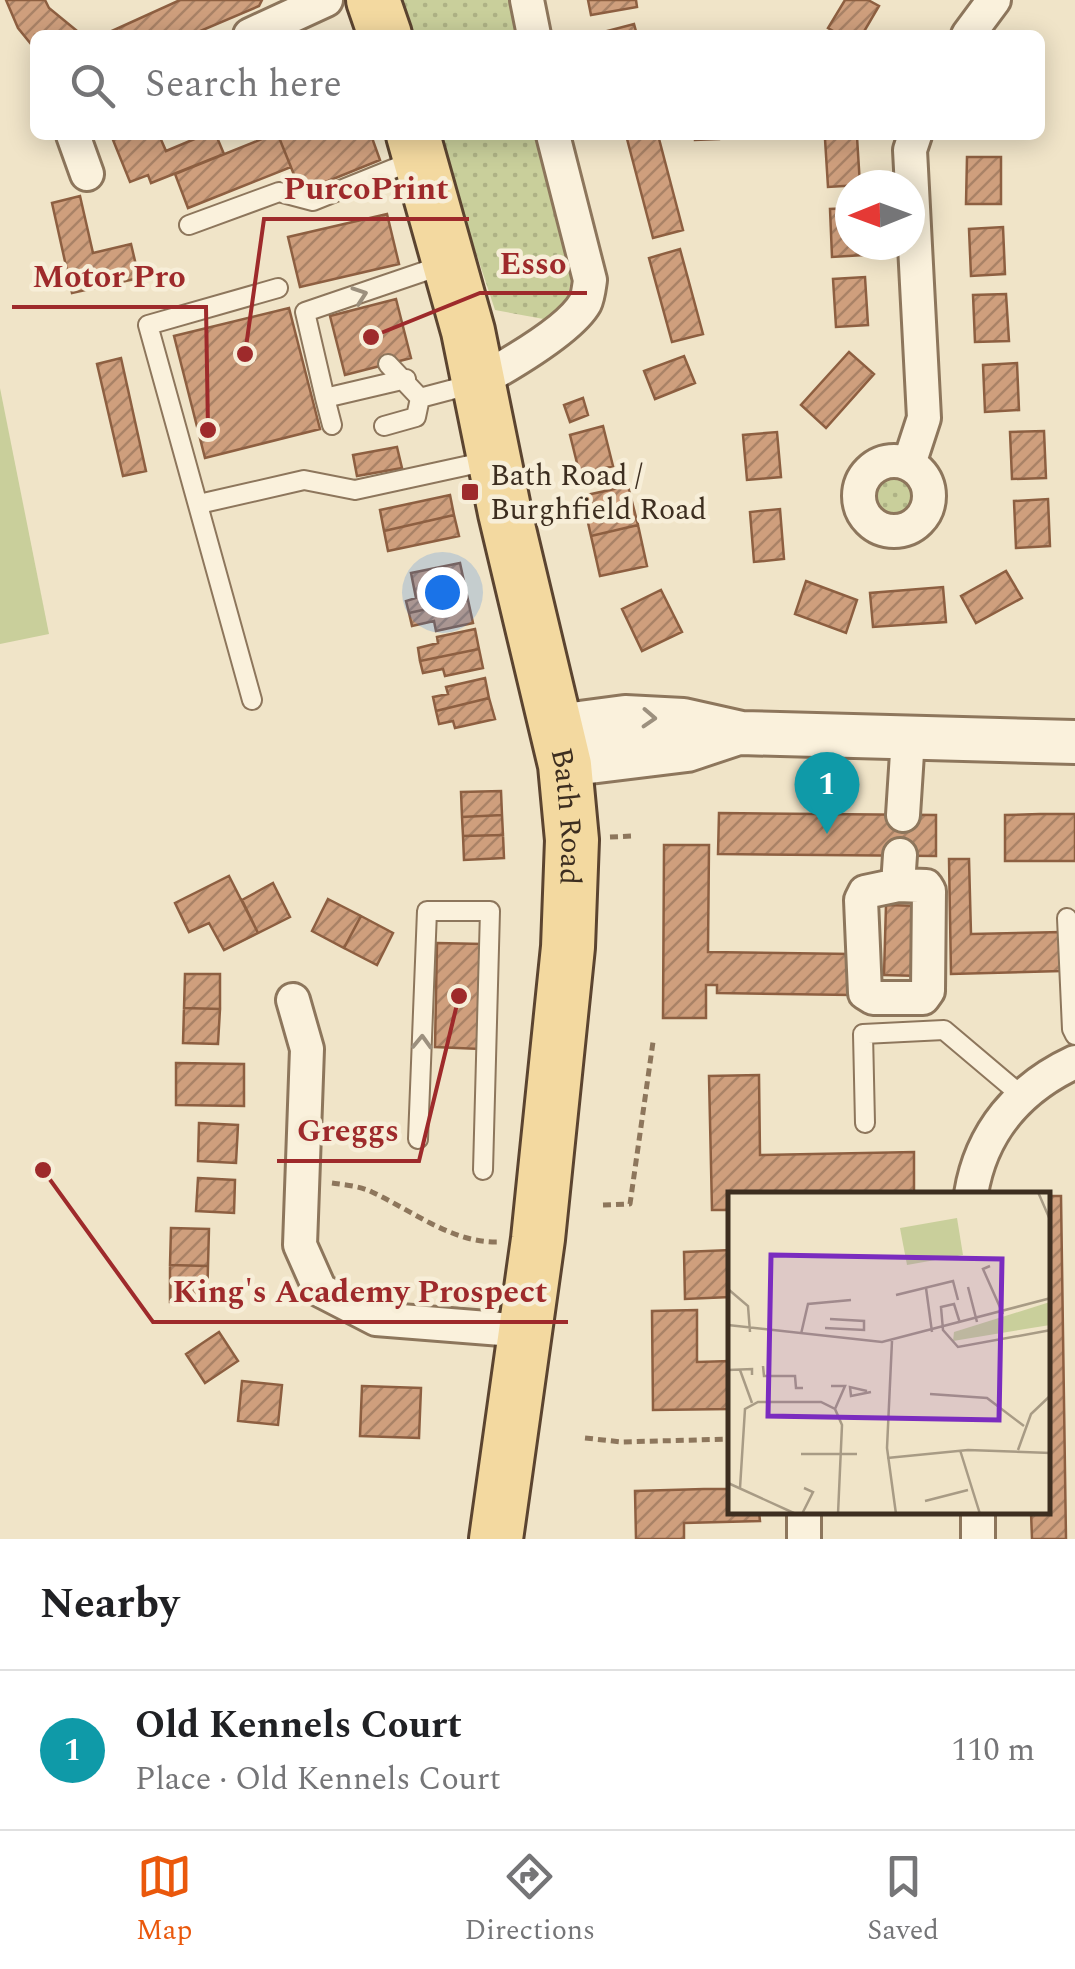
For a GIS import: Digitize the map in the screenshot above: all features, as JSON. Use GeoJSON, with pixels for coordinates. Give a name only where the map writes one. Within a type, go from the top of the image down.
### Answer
{"type":"FeatureCollection","features":[{"type":"Feature","properties":{"kind":"main road"},"geometry":{"type":"LineString","coordinates":[[373,0],[382,30]]}},
{"type":"Feature","properties":{"kind":"main road","name":"Bath Road"},"geometry":{"type":"LineString","coordinates":[[417,147],[468,331],[496,372],[494,460],[561,746],[572,840],[568,947],[535,1187],[525,1331],[502,1531]]}},
{"type":"Feature","properties":{"kind":"street"},"geometry":{"type":"LineString","coordinates":[[261,30],[326,0]]}},
{"type":"Feature","properties":{"kind":"street"},"geometry":{"type":"LineString","coordinates":[[528,0],[533,30]]}},
{"type":"Feature","properties":{"kind":"street"},"geometry":{"type":"LineString","coordinates":[[972,30],[994,0]]}},
{"type":"Feature","properties":{"kind":"street"},"geometry":{"type":"LineString","coordinates":[[75,140],[87,174]]}},
{"type":"Feature","properties":{"kind":"street"},"geometry":{"type":"LineString","coordinates":[[496,372],[572,318],[586,302],[590,280],[555,140]]}},
{"type":"Feature","properties":{"kind":"street"},"geometry":{"type":"LineString","coordinates":[[909,464],[924,418],[910,150],[913,140]]}},
{"type":"Feature","properties":{"kind":"street"},"geometry":{"type":"LineString","coordinates":[[561,746],[625,716],[683,720],[740,732],[1075,742]]}},
{"type":"Feature","properties":{"kind":"street"},"geometry":{"type":"LineString","coordinates":[[903,815],[908,738]]}},
{"type":"Feature","properties":{"kind":"street"},"geometry":{"type":"LineString","coordinates":[[293,1000],[307,1049],[300,1245],[320,1290],[376,1318],[525,1331]]}},
{"type":"Feature","properties":{"kind":"street"},"geometry":{"type":"LineString","coordinates":[[973,1192],[992,1130],[1021,1095],[1075,1062]]}},
{"type":"Feature","properties":{"kind":"lane"},"geometry":{"type":"LineString","coordinates":[[188,225],[280,192],[313,201],[417,147]]}},
{"type":"Feature","properties":{"kind":"lane"},"geometry":{"type":"LineString","coordinates":[[332,426],[305,312],[449,263]]}},
{"type":"Feature","properties":{"kind":"lane"},"geometry":{"type":"LineString","coordinates":[[252,700],[148,325],[278,288]]}},
{"type":"Feature","properties":{"kind":"lane"},"geometry":{"type":"LineString","coordinates":[[384,426],[416,417],[420,398],[388,364]]}},
{"type":"Feature","properties":{"kind":"lane"},"geometry":{"type":"LineString","coordinates":[[420,398],[450,392],[496,372]]}},
{"type":"Feature","properties":{"kind":"lane"},"geometry":{"type":"LineString","coordinates":[[325,398],[406,379]]}},
{"type":"Feature","properties":{"kind":"lane"},"geometry":{"type":"LineString","coordinates":[[199,504],[304,480],[355,490],[494,460]]}},
{"type":"Feature","properties":{"kind":"lane"},"geometry":{"type":"LineString","coordinates":[[418,1139],[426,911],[490,911],[483,1170]]}},
{"type":"Feature","properties":{"kind":"lane"},"geometry":{"type":"LineString","coordinates":[[1067,918],[1075,1034]]}},
{"type":"Feature","properties":{"kind":"lane"},"geometry":{"type":"LineString","coordinates":[[865,1123],[863,1034],[944,1030],[1021,1095]]}},
{"type":"Feature","properties":{"kind":"path"},"geometry":{"type":"LineString","coordinates":[[603,1205],[630,1204],[653,1042]]}},
{"type":"Feature","properties":{"kind":"path"},"geometry":{"type":"LineString","coordinates":[[300,1176],[368,1190],[420,1219],[479,1242],[514,1242]]}},
{"type":"Feature","properties":{"kind":"path"},"geometry":{"type":"LineString","coordinates":[[585,1438],[622,1442],[728,1439]]}},
{"type":"Feature","properties":{"kind":"green space"},"geometry":{"type":"Polygon","coordinates":[[[392,0],[511,0],[517,30],[402,30],[392,0]]]}},
{"type":"Feature","properties":{"kind":"green space"},"geometry":{"type":"Polygon","coordinates":[[[439,140],[541,140],[571,281],[565,307],[549,320],[495,310],[439,140]]]}},
{"type":"Feature","properties":{"kind":"green space"},"geometry":{"type":"Polygon","coordinates":[[[0,388],[49,634],[0,644],[0,388]]]}},
{"type":"Feature","properties":{"kind":"green space"},"geometry":{"type":"Polygon","coordinates":[[[895,478],[908,483],[913,496],[908,509],[895,514],[882,509],[877,496],[882,483],[895,478]]]}},
{"type":"Feature","properties":{"kind":"building"},"geometry":{"type":"Polygon","coordinates":[[[6,0],[45,0],[76,30],[30,30],[30,43],[18,28],[6,0]]]}},
{"type":"Feature","properties":{"kind":"building"},"geometry":{"type":"Polygon","coordinates":[[[180,0],[262,0],[259,6],[203,30],[114,30],[180,0]]]}},
{"type":"Feature","properties":{"kind":"building"},"geometry":{"type":"Polygon","coordinates":[[[588,0],[636,0],[637,7],[591,15],[588,0]]]}},
{"type":"Feature","properties":{"kind":"building"},"geometry":{"type":"Polygon","coordinates":[[[845,0],[868,0],[879,6],[865,30],[828,28],[845,0]]]}},
{"type":"Feature","properties":{"kind":"building"},"geometry":{"type":"Polygon","coordinates":[[[634,24],[636,30],[611,30],[634,24]]]}},
{"type":"Feature","properties":{"kind":"building"},"geometry":{"type":"Polygon","coordinates":[[[113,140],[161,140],[166,151],[192,140],[218,140],[224,154],[151,183],[148,175],[130,182],[113,140]]]}},
{"type":"Feature","properties":{"kind":"building"},"geometry":{"type":"Polygon","coordinates":[[[260,140],[280,140],[291,167],[188,208],[175,174],[260,140]]]}},
{"type":"Feature","properties":{"kind":"building"},"geometry":{"type":"Polygon","coordinates":[[[280,140],[373,140],[380,160],[301,192],[280,140]]]}},
{"type":"Feature","properties":{"kind":"building"},"geometry":{"type":"Polygon","coordinates":[[[627,140],[659,140],[683,230],[653,238],[627,140]]]}},
{"type":"Feature","properties":{"kind":"building"},"geometry":{"type":"Polygon","coordinates":[[[825,140],[857,140],[859,170],[835,170],[835,187],[828,187],[825,140]]]}},
{"type":"Feature","properties":{"kind":"building"},"geometry":{"type":"Polygon","coordinates":[[[967,157],[1001,157],[1001,204],[966,204],[967,157]]]}},
{"type":"Feature","properties":{"kind":"building"},"geometry":{"type":"Polygon","coordinates":[[[80,196],[93,253],[131,244],[139,278],[72,293],[52,203],[80,196]]]}},
{"type":"Feature","properties":{"kind":"building"},"geometry":{"type":"Polygon","coordinates":[[[830,209],[835,209],[835,257],[832,257],[830,209]]]}},
{"type":"Feature","properties":{"kind":"building"},"geometry":{"type":"Polygon","coordinates":[[[387,214],[399,264],[300,287],[288,237],[387,214]]]}},
{"type":"Feature","properties":{"kind":"building"},"geometry":{"type":"Polygon","coordinates":[[[1003,227],[1005,274],[971,276],[969,229],[1003,227]]]}},
{"type":"Feature","properties":{"kind":"building"},"geometry":{"type":"Polygon","coordinates":[[[680,249],[703,334],[672,342],[649,258],[680,249]]]}},
{"type":"Feature","properties":{"kind":"building"},"geometry":{"type":"Polygon","coordinates":[[[865,277],[868,325],[836,327],[833,279],[865,277]]]}},
{"type":"Feature","properties":{"kind":"building"},"geometry":{"type":"Polygon","coordinates":[[[1006,294],[1009,341],[975,342],[973,295],[1006,294]]]}},
{"type":"Feature","properties":{"kind":"building"},"geometry":{"type":"Polygon","coordinates":[[[396,299],[411,358],[345,375],[330,316],[396,299]]]}},
{"type":"Feature","properties":{"kind":"building"},"geometry":{"type":"Polygon","coordinates":[[[289,308],[320,429],[205,458],[174,336],[289,308]]]}},
{"type":"Feature","properties":{"kind":"building"},"geometry":{"type":"Polygon","coordinates":[[[849,352],[874,374],[826,428],[801,405],[849,352]]]}},
{"type":"Feature","properties":{"kind":"building"},"geometry":{"type":"Polygon","coordinates":[[[684,356],[695,383],[655,399],[644,371],[684,356]]]}},
{"type":"Feature","properties":{"kind":"building"},"geometry":{"type":"Polygon","coordinates":[[[121,358],[146,471],[123,476],[97,364],[121,358]]]}},
{"type":"Feature","properties":{"kind":"building"},"geometry":{"type":"Polygon","coordinates":[[[1017,363],[1019,410],[985,412],[983,365],[1017,363]]]}},
{"type":"Feature","properties":{"kind":"building"},"geometry":{"type":"Polygon","coordinates":[[[583,398],[588,415],[570,422],[564,405],[583,398]]]}},
{"type":"Feature","properties":{"kind":"building"},"geometry":{"type":"Polygon","coordinates":[[[603,426],[613,466],[580,475],[570,435],[603,426]]]}},
{"type":"Feature","properties":{"kind":"building"},"geometry":{"type":"Polygon","coordinates":[[[1044,431],[1046,478],[1012,479],[1010,432],[1044,431]]]}},
{"type":"Feature","properties":{"kind":"building"},"geometry":{"type":"Polygon","coordinates":[[[777,432],[781,477],[747,480],[743,435],[777,432]]]}},
{"type":"Feature","properties":{"kind":"building"},"geometry":{"type":"Polygon","coordinates":[[[397,447],[402,468],[357,476],[353,455],[397,447]]]}},
{"type":"Feature","properties":{"kind":"building"},"geometry":{"type":"Polygon","coordinates":[[[628,486],[638,525],[591,536],[582,496],[628,486]]]}},
{"type":"Feature","properties":{"kind":"building"},"geometry":{"type":"Polygon","coordinates":[[[450,495],[454,515],[384,531],[380,510],[450,495]]]}},
{"type":"Feature","properties":{"kind":"building"},"geometry":{"type":"Polygon","coordinates":[[[1048,499],[1050,546],[1016,548],[1014,501],[1048,499]]]}},
{"type":"Feature","properties":{"kind":"building"},"geometry":{"type":"Polygon","coordinates":[[[780,509],[784,559],[754,562],[750,512],[780,509]]]}},
{"type":"Feature","properties":{"kind":"building"},"geometry":{"type":"Polygon","coordinates":[[[454,515],[459,536],[388,551],[384,531],[454,515]]]}},
{"type":"Feature","properties":{"kind":"building"},"geometry":{"type":"Polygon","coordinates":[[[638,525],[647,566],[600,576],[591,536],[638,525]]]}},
{"type":"Feature","properties":{"kind":"building"},"geometry":{"type":"Polygon","coordinates":[[[460,563],[468,600],[409,613],[406,601],[416,598],[411,573],[460,563]]]}},
{"type":"Feature","properties":{"kind":"building"},"geometry":{"type":"Polygon","coordinates":[[[1006,571],[1022,598],[976,623],[961,596],[1006,571]]]}},
{"type":"Feature","properties":{"kind":"building"},"geometry":{"type":"Polygon","coordinates":[[[806,581],[857,600],[846,633],[795,614],[806,581]]]}},
{"type":"Feature","properties":{"kind":"building"},"geometry":{"type":"Polygon","coordinates":[[[943,587],[946,622],[873,627],[870,593],[943,587]]]}},
{"type":"Feature","properties":{"kind":"building"},"geometry":{"type":"Polygon","coordinates":[[[661,590],[682,632],[642,651],[622,609],[661,590]]]}},
{"type":"Feature","properties":{"kind":"building"},"geometry":{"type":"Polygon","coordinates":[[[468,600],[473,623],[436,631],[434,621],[412,626],[409,613],[468,600]]]}},
{"type":"Feature","properties":{"kind":"building"},"geometry":{"type":"Polygon","coordinates":[[[475,629],[479,649],[420,661],[418,648],[438,643],[437,637],[475,629]]]}},
{"type":"Feature","properties":{"kind":"building"},"geometry":{"type":"Polygon","coordinates":[[[479,649],[483,668],[445,676],[443,669],[423,673],[420,661],[479,649]]]}},
{"type":"Feature","properties":{"kind":"building"},"geometry":{"type":"Polygon","coordinates":[[[485,678],[489,698],[436,711],[433,697],[448,694],[446,687],[485,678]]]}},
{"type":"Feature","properties":{"kind":"building"},"geometry":{"type":"Polygon","coordinates":[[[489,698],[495,719],[455,728],[453,721],[439,724],[436,711],[489,698]]]}},
{"type":"Feature","properties":{"kind":"building"},"geometry":{"type":"Polygon","coordinates":[[[501,791],[502,815],[462,817],[461,792],[501,791]]]}},
{"type":"Feature","properties":{"kind":"building"},"geometry":{"type":"Polygon","coordinates":[[[719,813],[936,815],[936,856],[718,854],[719,813]]]}},
{"type":"Feature","properties":{"kind":"building"},"geometry":{"type":"Polygon","coordinates":[[[1075,814],[1075,861],[1005,861],[1005,815],[1075,814]]]}},
{"type":"Feature","properties":{"kind":"building"},"geometry":{"type":"Polygon","coordinates":[[[502,815],[503,835],[463,836],[462,817],[502,815]]]}},
{"type":"Feature","properties":{"kind":"building"},"geometry":{"type":"Polygon","coordinates":[[[503,835],[504,858],[464,860],[463,836],[503,835]]]}},
{"type":"Feature","properties":{"kind":"building"},"geometry":{"type":"Polygon","coordinates":[[[664,845],[709,845],[708,952],[852,954],[851,995],[717,993],[717,985],[706,985],[706,1018],[663,1018],[664,845]]]}},
{"type":"Feature","properties":{"kind":"building"},"geometry":{"type":"Polygon","coordinates":[[[949,859],[969,859],[971,934],[1061,932],[1061,971],[951,974],[949,859]]]}},
{"type":"Feature","properties":{"kind":"building"},"geometry":{"type":"Polygon","coordinates":[[[229,876],[258,933],[224,950],[209,923],[189,932],[175,903],[229,876]]]}},
{"type":"Feature","properties":{"kind":"building"},"geometry":{"type":"Polygon","coordinates":[[[273,883],[290,917],[258,933],[242,900],[273,883]]]}},
{"type":"Feature","properties":{"kind":"building"},"geometry":{"type":"Polygon","coordinates":[[[328,899],[361,916],[344,948],[312,931],[328,899]]]}},
{"type":"Feature","properties":{"kind":"building"},"geometry":{"type":"Polygon","coordinates":[[[886,905],[922,906],[920,976],[884,975],[886,905]]]}},
{"type":"Feature","properties":{"kind":"building"},"geometry":{"type":"Polygon","coordinates":[[[361,916],[393,933],[377,965],[344,948],[361,916]]]}},
{"type":"Feature","properties":{"kind":"building"},"geometry":{"type":"Polygon","coordinates":[[[437,943],[483,944],[480,1049],[435,1047],[437,943]]]}},
{"type":"Feature","properties":{"kind":"building"},"geometry":{"type":"Polygon","coordinates":[[[185,974],[220,974],[220,1009],[184,1008],[185,974]]]}},
{"type":"Feature","properties":{"kind":"building"},"geometry":{"type":"Polygon","coordinates":[[[184,1008],[220,1009],[218,1044],[183,1043],[184,1008]]]}},
{"type":"Feature","properties":{"kind":"building"},"geometry":{"type":"Polygon","coordinates":[[[176,1063],[244,1064],[244,1106],[176,1105],[176,1063]]]}},
{"type":"Feature","properties":{"kind":"building"},"geometry":{"type":"Polygon","coordinates":[[[759,1075],[760,1155],[914,1152],[914,1192],[728,1192],[728,1210],[712,1210],[709,1076],[759,1075]]]}},
{"type":"Feature","properties":{"kind":"building"},"geometry":{"type":"Polygon","coordinates":[[[199,1123],[238,1125],[236,1163],[198,1161],[199,1123]]]}},
{"type":"Feature","properties":{"kind":"building"},"geometry":{"type":"Polygon","coordinates":[[[198,1178],[235,1180],[234,1213],[196,1211],[198,1178]]]}},
{"type":"Feature","properties":{"kind":"building"},"geometry":{"type":"Polygon","coordinates":[[[1050,1196],[1061,1196],[1066,1539],[1032,1539],[1031,1514],[1050,1514],[1050,1196]]]}},
{"type":"Feature","properties":{"kind":"building"},"geometry":{"type":"Polygon","coordinates":[[[171,1228],[209,1229],[208,1266],[170,1265],[171,1228]]]}},
{"type":"Feature","properties":{"kind":"building"},"geometry":{"type":"Polygon","coordinates":[[[728,1250],[728,1297],[685,1299],[684,1252],[728,1250]]]}},
{"type":"Feature","properties":{"kind":"building"},"geometry":{"type":"Polygon","coordinates":[[[170,1265],[208,1266],[207,1303],[170,1302],[170,1265]]]}},
{"type":"Feature","properties":{"kind":"building"},"geometry":{"type":"Polygon","coordinates":[[[697,1310],[697,1362],[728,1361],[728,1409],[653,1410],[652,1311],[697,1310]]]}},
{"type":"Feature","properties":{"kind":"building"},"geometry":{"type":"Polygon","coordinates":[[[219,1332],[238,1361],[205,1383],[186,1354],[219,1332]]]}},
{"type":"Feature","properties":{"kind":"building"},"geometry":{"type":"Polygon","coordinates":[[[242,1381],[282,1385],[278,1425],[238,1421],[242,1381]]]}},
{"type":"Feature","properties":{"kind":"building"},"geometry":{"type":"Polygon","coordinates":[[[362,1386],[421,1388],[419,1438],[360,1436],[362,1386]]]}},
{"type":"Feature","properties":{"kind":"building"},"geometry":{"type":"Polygon","coordinates":[[[728,1489],[728,1514],[759,1514],[760,1521],[684,1523],[684,1539],[636,1539],[635,1491],[728,1489]]]}},
{"type":"Feature","properties":{"kind":"place","name":"Esso"},"geometry":{"type":"Point","coordinates":[371,337]}},
{"type":"Feature","properties":{"kind":"place","name":"PurcoPrint"},"geometry":{"type":"Point","coordinates":[245,354]}},
{"type":"Feature","properties":{"kind":"place","name":"Motor Pro"},"geometry":{"type":"Point","coordinates":[208,430]}},
{"type":"Feature","properties":{"kind":"place","name":"Bath Road / Burghfield Road"},"geometry":{"type":"Point","coordinates":[470,492]}},
{"type":"Feature","properties":{"kind":"place","name":"Old Kennels Court"},"geometry":{"type":"Point","coordinates":[827,834]}},
{"type":"Feature","properties":{"kind":"place","name":"Greggs"},"geometry":{"type":"Point","coordinates":[459,996]}},
{"type":"Feature","properties":{"kind":"place","name":"King's Academy Prospect"},"geometry":{"type":"Point","coordinates":[43,1170]}}]}
